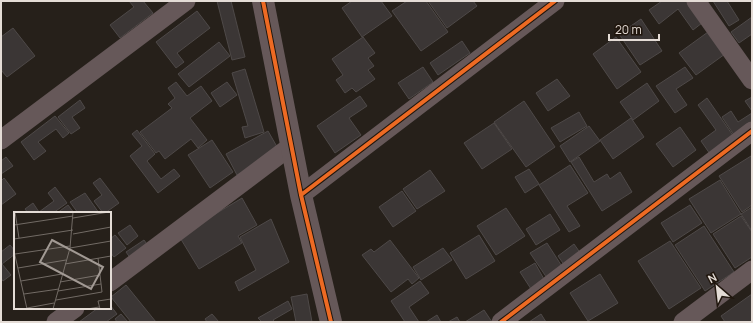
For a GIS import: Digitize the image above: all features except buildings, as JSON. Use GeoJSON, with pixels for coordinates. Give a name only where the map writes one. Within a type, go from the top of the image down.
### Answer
{"type":"FeatureCollection","features":[{"type":"Feature","properties":{"kind":"street"},"geometry":{"type":"LineString","coordinates":[[1,140],[186,1]]}},
{"type":"Feature","properties":{"kind":"street"},"geometry":{"type":"LineString","coordinates":[[263,1],[300,195],[331,322]]}},
{"type":"Feature","properties":{"kind":"street"},"geometry":{"type":"LineString","coordinates":[[300,195],[555,1]]}},
{"type":"Feature","properties":{"kind":"street"},"geometry":{"type":"LineString","coordinates":[[696,1],[752,80]]}},
{"type":"Feature","properties":{"kind":"street"},"geometry":{"type":"LineString","coordinates":[[501,322],[752,131]]}},
{"type":"Feature","properties":{"kind":"street"},"geometry":{"type":"LineString","coordinates":[[111,281],[291,146]]}},
{"type":"Feature","properties":{"kind":"street"},"geometry":{"type":"LineString","coordinates":[[683,322],[752,270]]}},
{"type":"Feature","properties":{"kind":"street"},"geometry":{"type":"LineString","coordinates":[[56,322],[74,309]]}},
{"type":"Feature","properties":{"kind":"cycle path"},"geometry":{"type":"LineString","coordinates":[[263,1],[301,195],[331,322]]}},
{"type":"Feature","properties":{"kind":"cycle path"},"geometry":{"type":"LineString","coordinates":[[301,195],[555,1]]}},
{"type":"Feature","properties":{"kind":"cycle path"},"geometry":{"type":"LineString","coordinates":[[501,322],[752,131]]}}]}
